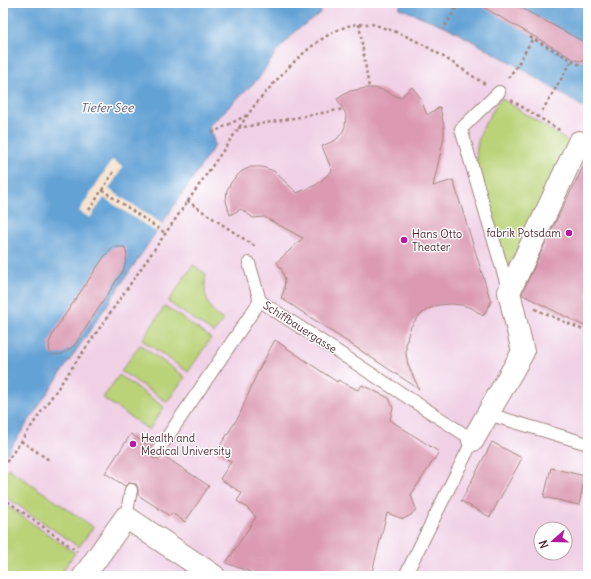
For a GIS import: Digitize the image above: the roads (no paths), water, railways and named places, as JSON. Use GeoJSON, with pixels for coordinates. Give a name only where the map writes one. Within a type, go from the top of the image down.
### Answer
{"type":"FeatureCollection","features":[{"type":"Feature","properties":{"kind":"street"},"geometry":{"type":"LineString","coordinates":[[473,440],[523,352],[509,295],[579,142]]}},
{"type":"Feature","properties":{"kind":"street"},"geometry":{"type":"LineString","coordinates":[[89,569],[126,517],[214,576]]}},
{"type":"Feature","properties":{"kind":"lane"},"geometry":{"type":"LineString","coordinates":[[499,92],[461,129],[509,295]]}},
{"type":"Feature","properties":{"kind":"lane"},"geometry":{"type":"LineString","coordinates":[[249,262],[260,301]]}},
{"type":"Feature","properties":{"kind":"lane","name":"Schiffbauergasse"},"geometry":{"type":"LineString","coordinates":[[157,452],[260,301],[473,440]]}},
{"type":"Feature","properties":{"kind":"lane"},"geometry":{"type":"LineString","coordinates":[[488,414],[588,444]]}},
{"type":"Feature","properties":{"kind":"lane"},"geometry":{"type":"LineString","coordinates":[[405,576],[473,440]]}},
{"type":"Feature","properties":{"kind":"lane"},"geometry":{"type":"LineString","coordinates":[[126,517],[132,490]]}},
{"type":"Feature","properties":{"kind":"water","name":"Tiefer See"},"geometry":{"type":"Polygon","coordinates":[[[3,3],[325,3],[319,6],[321,13],[298,29],[277,51],[259,78],[209,126],[215,145],[3,459],[3,3]]]}},
{"type":"Feature","properties":{"kind":"water"},"geometry":{"type":"Polygon","coordinates":[[[401,3],[588,3],[588,110],[517,66],[445,26],[399,8],[401,3]]]}},
{"type":"Feature","properties":{"kind":"place","name":"fabrik Potsdam"},"geometry":{"type":"Point","coordinates":[569,233]}},
{"type":"Feature","properties":{"kind":"place","name":"Hans Otto Theater"},"geometry":{"type":"Point","coordinates":[404,240]}},
{"type":"Feature","properties":{"kind":"place","name":"Health and Medical University"},"geometry":{"type":"Point","coordinates":[133,444]}}]}
